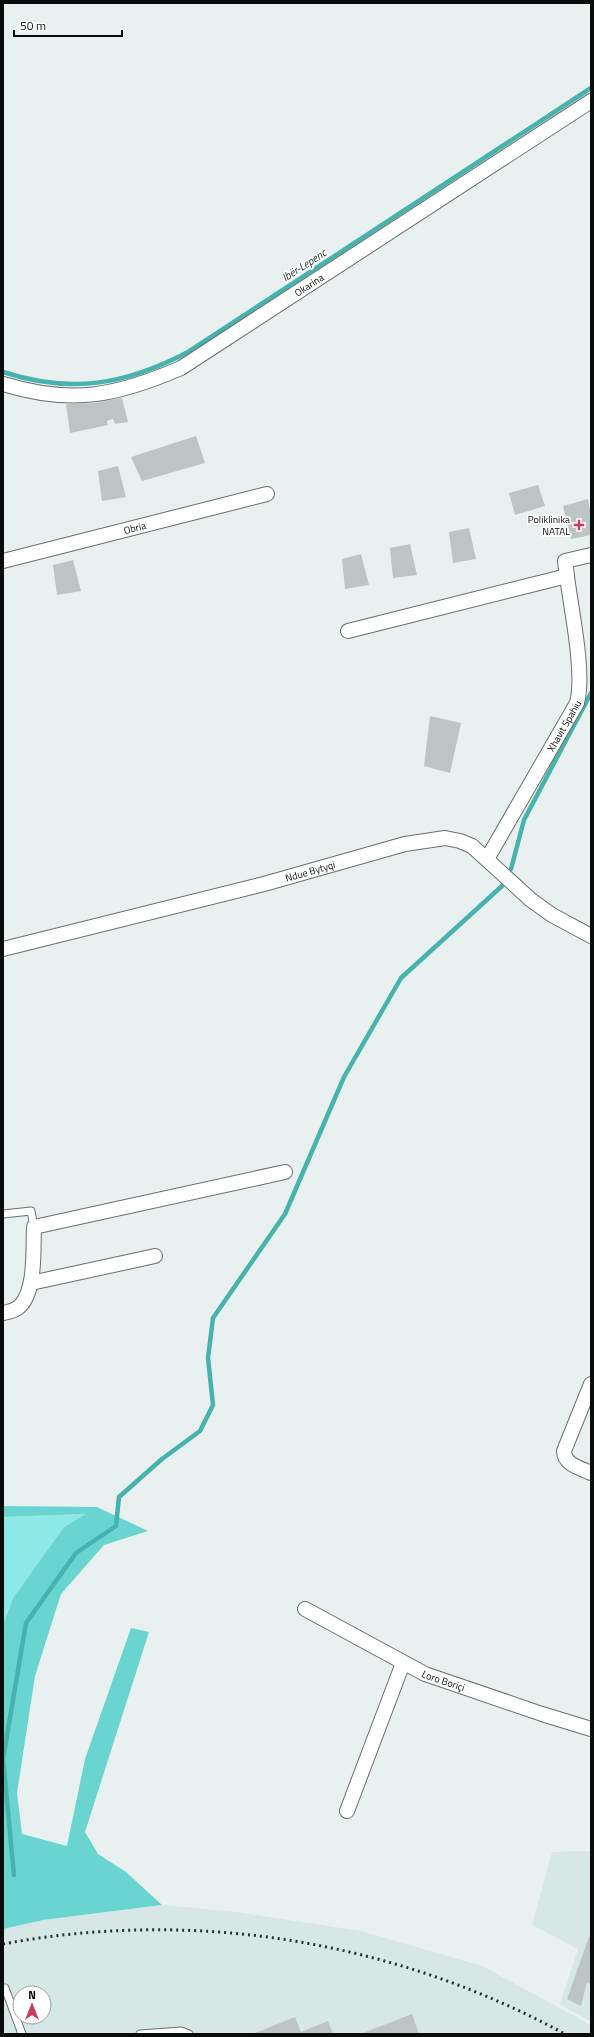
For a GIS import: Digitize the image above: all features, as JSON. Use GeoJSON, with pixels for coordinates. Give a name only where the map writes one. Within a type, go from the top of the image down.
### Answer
{"type":"FeatureCollection","features":[{"type":"Feature","properties":{"kind":"street","name":"Okarina"},"geometry":{"type":"LineString","coordinates":[[3,384],[26,391],[49,395],[74,397],[100,395],[154,380],[182,368],[591,101]]}},
{"type":"Feature","properties":{"kind":"street","name":"Obria"},"geometry":{"type":"LineString","coordinates":[[3,561],[267,494]]}},
{"type":"Feature","properties":{"kind":"street","name":"Xhavit Spahiu"},"geometry":{"type":"LineString","coordinates":[[487,859],[505,825],[572,713],[580,692],[579,667],[566,576],[566,561],[591,555]]}},
{"type":"Feature","properties":{"kind":"street"},"geometry":{"type":"LineString","coordinates":[[348,631],[566,576]]}},
{"type":"Feature","properties":{"kind":"street","name":"Ndue Bytyqi"},"geometry":{"type":"LineString","coordinates":[[3,949],[264,884],[405,844],[445,838],[460,841],[472,846],[531,900],[552,915],[591,936]]}},
{"type":"Feature","properties":{"kind":"street"},"geometry":{"type":"LineString","coordinates":[[3,1314],[19,1307],[26,1298],[31,1283],[34,1227],[285,1172]]}},
{"type":"Feature","properties":{"kind":"street"},"geometry":{"type":"LineString","coordinates":[[31,1283],[155,1256]]}},
{"type":"Feature","properties":{"kind":"street"},"geometry":{"type":"LineString","coordinates":[[591,1384],[564,1452],[566,1461],[591,1473]]}},
{"type":"Feature","properties":{"kind":"street","name":"Loro Boriçi"},"geometry":{"type":"LineString","coordinates":[[305,1610],[425,1674],[591,1729]]}},
{"type":"Feature","properties":{"kind":"street"},"geometry":{"type":"LineString","coordinates":[[347,1811],[402,1663]]}},
{"type":"Feature","properties":{"kind":"lane"},"geometry":{"type":"LineString","coordinates":[[3,1214],[32,1211],[34,1227]]}},
{"type":"Feature","properties":{"kind":"lane"},"geometry":{"type":"LineString","coordinates":[[3,1989],[5,1988],[22,2034]]}},
{"type":"Feature","properties":{"kind":"lane"},"geometry":{"type":"LineString","coordinates":[[140,2034],[182,2031],[189,2034]]}},
{"type":"Feature","properties":{"kind":"shaded area"},"geometry":{"type":"Polygon","coordinates":[[[3,1506],[97,1507],[148,1531],[104,1545],[61,1594],[35,1676],[17,1793],[22,1834],[67,1846],[85,1759],[131,1628],[149,1632],[85,1832],[98,1854],[126,1872],[162,1905],[43,1920],[3,1929],[3,1625],[13,1598],[64,1527],[86,1514],[3,1517],[3,1506]]]}},
{"type":"Feature","properties":{"kind":"shaded area"},"geometry":{"type":"Polygon","coordinates":[[[87,1514],[64,1527],[13,1598],[3,1625],[3,1517],[87,1514]]]}},
{"type":"Feature","properties":{"kind":"shaded area"},"geometry":{"type":"Polygon","coordinates":[[[591,1851],[591,2022],[560,2004],[578,1949],[532,1925],[552,1852],[591,1851]]]}},
{"type":"Feature","properties":{"kind":"shaded area"},"geometry":{"type":"Polygon","coordinates":[[[162,1905],[236,1912],[361,1931],[482,1966],[591,2025],[591,2034],[3,2034],[3,1929],[43,1920],[162,1905]]]}},
{"type":"Feature","properties":{"kind":"building"},"geometry":{"type":"Polygon","coordinates":[[[122,398],[128,422],[115,424],[113,419],[107,421],[108,425],[70,433],[66,404],[95,403],[122,398]]]}},
{"type":"Feature","properties":{"kind":"building"},"geometry":{"type":"Polygon","coordinates":[[[196,436],[205,463],[142,481],[131,457],[196,436]]]}},
{"type":"Feature","properties":{"kind":"building"},"geometry":{"type":"Polygon","coordinates":[[[118,466],[126,497],[102,501],[98,471],[118,466]]]}},
{"type":"Feature","properties":{"kind":"building"},"geometry":{"type":"Polygon","coordinates":[[[538,485],[545,506],[515,515],[509,493],[538,485]]]}},
{"type":"Feature","properties":{"kind":"building","name":"Poliklinika NATAL"},"geometry":{"type":"Polygon","coordinates":[[[588,499],[591,516],[591,535],[571,539],[563,506],[588,499]]]}},
{"type":"Feature","properties":{"kind":"building"},"geometry":{"type":"Polygon","coordinates":[[[469,528],[476,559],[453,563],[449,532],[469,528]]]}},
{"type":"Feature","properties":{"kind":"building"},"geometry":{"type":"Polygon","coordinates":[[[410,544],[417,575],[393,578],[390,548],[410,544]]]}},
{"type":"Feature","properties":{"kind":"building"},"geometry":{"type":"Polygon","coordinates":[[[361,554],[369,585],[345,589],[342,559],[361,554]]]}},
{"type":"Feature","properties":{"kind":"building"},"geometry":{"type":"Polygon","coordinates":[[[73,560],[81,591],[57,595],[53,565],[73,560]]]}},
{"type":"Feature","properties":{"kind":"building"},"geometry":{"type":"Polygon","coordinates":[[[430,716],[461,723],[450,773],[424,766],[430,716]]]}},
{"type":"Feature","properties":{"kind":"building"},"geometry":{"type":"Polygon","coordinates":[[[589,1937],[591,1937],[591,1985],[587,1982],[581,2006],[567,1999],[589,1937]]]}},
{"type":"Feature","properties":{"kind":"building"},"geometry":{"type":"Polygon","coordinates":[[[412,2014],[419,2034],[363,2034],[363,2033],[412,2014]]]}},
{"type":"Feature","properties":{"kind":"building"},"geometry":{"type":"Polygon","coordinates":[[[295,2017],[301,2032],[328,2021],[333,2034],[253,2034],[295,2017]]]}},
{"type":"Feature","properties":{"kind":"waterway","name":"Ibër-Lepenc"},"geometry":{"type":"LineString","coordinates":[[3,372],[28,379],[52,383],[97,383],[120,379],[142,372],[188,352],[591,88]]}},
{"type":"Feature","properties":{"kind":"waterway"},"geometry":{"type":"LineString","coordinates":[[511,869],[524,820],[591,693]]}},
{"type":"Feature","properties":{"kind":"waterway"},"geometry":{"type":"LineString","coordinates":[[14,1875],[3,1759],[26,1623],[76,1553],[116,1526],[119,1497],[162,1459],[200,1431],[213,1405],[208,1358],[213,1318],[285,1214],[344,1077],[401,978],[502,886]]}},
{"type":"Feature","properties":{"kind":"railway"},"geometry":{"type":"LineString","coordinates":[[3,1944],[75,1934],[148,1930],[220,1932],[292,1941],[363,1955],[432,1976],[500,2002],[565,2034]]}},
{"type":"Feature","properties":{"kind":"place","name":"Poliklinika NATAL"},"geometry":{"type":"Point","coordinates":[579,525]}}]}
